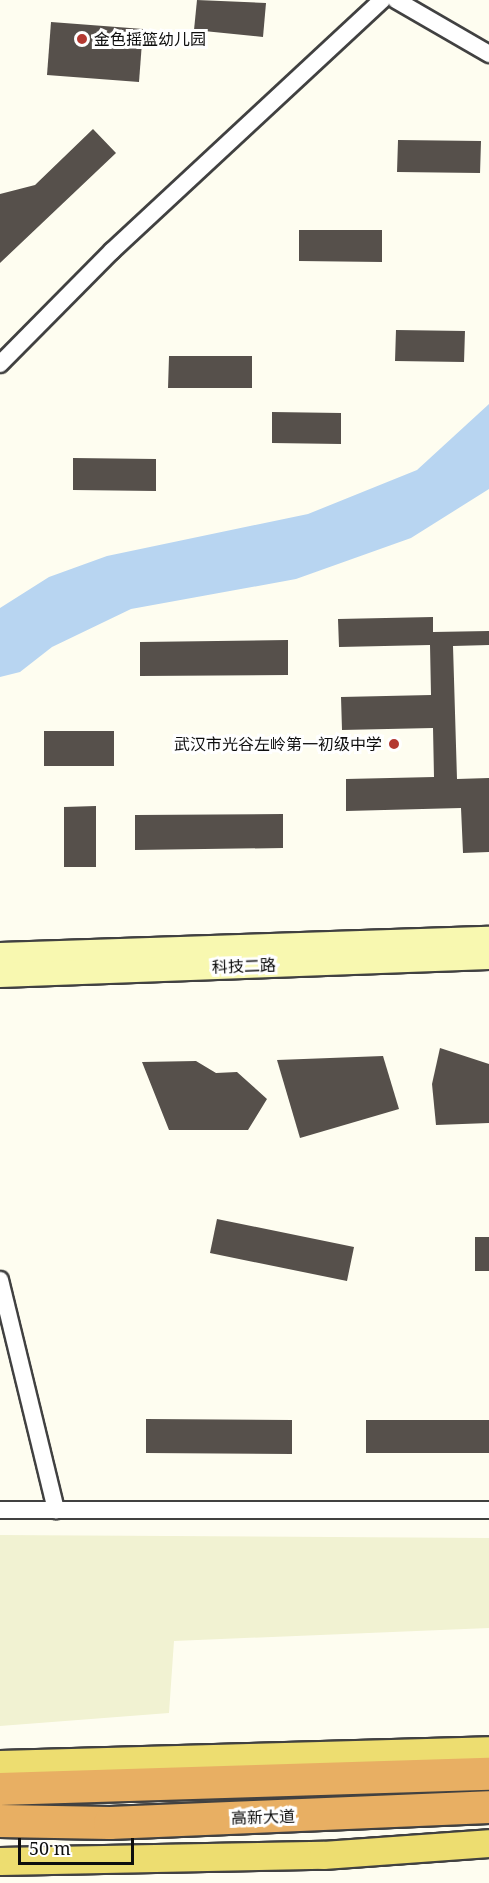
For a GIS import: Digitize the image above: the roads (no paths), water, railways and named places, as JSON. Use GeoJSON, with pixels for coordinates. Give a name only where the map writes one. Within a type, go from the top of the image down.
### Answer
{"type":"FeatureCollection","features":[{"type":"Feature","properties":{"kind":"highway","name":"高新大道"},"geometry":{"type":"LineString","coordinates":[[0,1789],[489,1774]]}},
{"type":"Feature","properties":{"kind":"highway","name":"高新大道"},"geometry":{"type":"LineString","coordinates":[[0,1821],[110,1823],[489,1808]]}},
{"type":"Feature","properties":{"kind":"main road"},"geometry":{"type":"LineString","coordinates":[[0,1764],[489,1750]]}},
{"type":"Feature","properties":{"kind":"main road"},"geometry":{"type":"LineString","coordinates":[[0,1861],[323,1855],[489,1843]]}},
{"type":"Feature","properties":{"kind":"street"},"geometry":{"type":"LineString","coordinates":[[0,364],[112,251],[381,0]]}},
{"type":"Feature","properties":{"kind":"street"},"geometry":{"type":"LineString","coordinates":[[396,0],[489,54]]}},
{"type":"Feature","properties":{"kind":"street","name":"科技二路"},"geometry":{"type":"LineString","coordinates":[[0,955],[489,939]]}},
{"type":"Feature","properties":{"kind":"street","name":"科技二路"},"geometry":{"type":"LineString","coordinates":[[0,975],[489,957]]}},
{"type":"Feature","properties":{"kind":"street"},"geometry":{"type":"LineString","coordinates":[[0,1280],[57,1510]]}},
{"type":"Feature","properties":{"kind":"street"},"geometry":{"type":"LineString","coordinates":[[0,1510],[489,1510]]}},
{"type":"Feature","properties":{"kind":"water"},"geometry":{"type":"Polygon","coordinates":[[[489,404],[489,489],[411,538],[296,579],[131,609],[52,647],[20,672],[0,677],[0,608],[49,577],[107,556],[308,514],[417,470],[489,404]]]}},
{"type":"Feature","properties":{"kind":"place","name":"金色摇篮幼儿园"},"geometry":{"type":"Point","coordinates":[82,39]}},
{"type":"Feature","properties":{"kind":"place","name":"武汉市光谷左岭第一初级中学"},"geometry":{"type":"Point","coordinates":[394,744]}}]}
